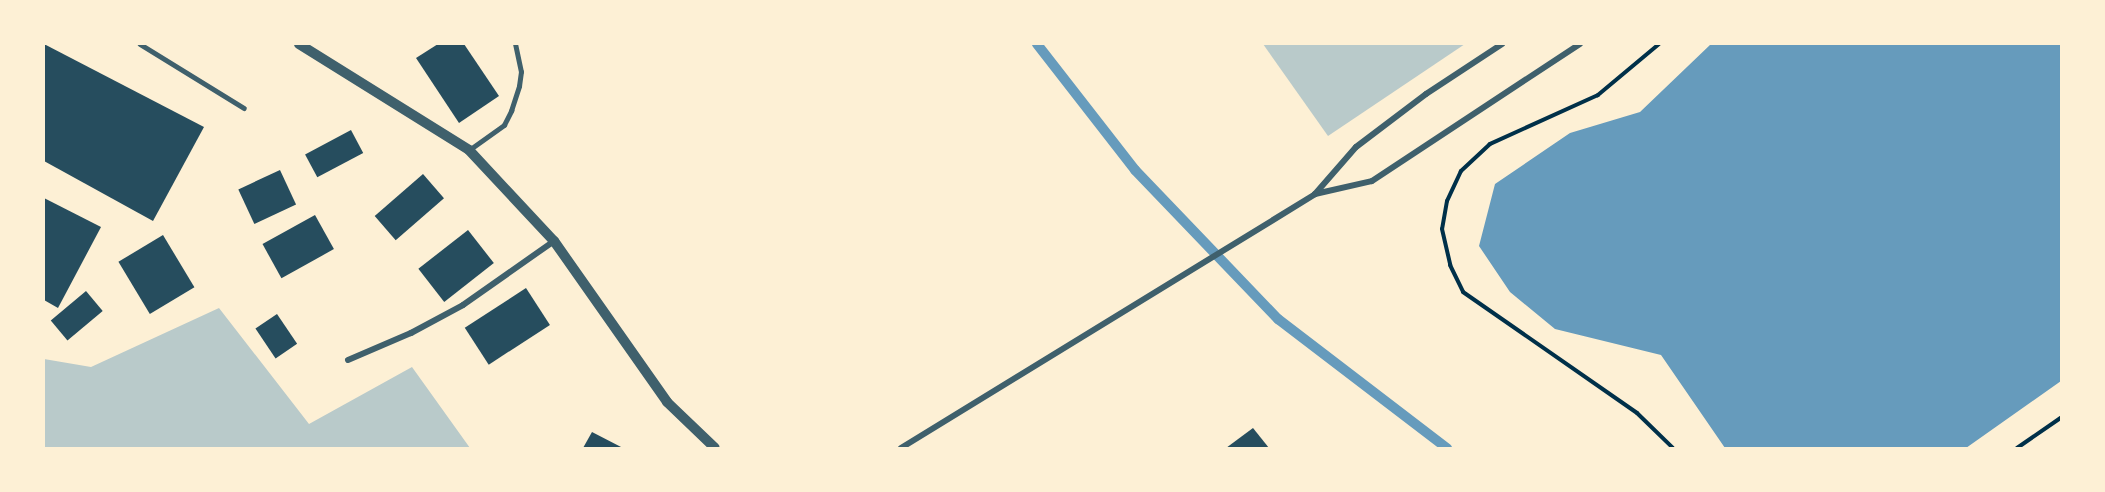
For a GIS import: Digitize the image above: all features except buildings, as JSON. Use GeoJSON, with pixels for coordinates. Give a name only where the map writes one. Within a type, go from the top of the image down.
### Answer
{"type":"FeatureCollection","features":[{"type":"Feature","properties":{"kind":"street"},"geometry":{"type":"LineString","coordinates":[[299,44],[469,150],[554,241],[667,402],[715,448]]}},
{"type":"Feature","properties":{"kind":"street"},"geometry":{"type":"LineString","coordinates":[[901,448],[1315,194],[1356,147],[1426,94],[1502,44]]}},
{"type":"Feature","properties":{"kind":"street"},"geometry":{"type":"LineString","coordinates":[[1315,194],[1372,181],[1580,44]]}},
{"type":"Feature","properties":{"kind":"street"},"geometry":{"type":"LineString","coordinates":[[348,360],[411,333],[463,305],[554,241]]}},
{"type":"Feature","properties":{"kind":"lane"},"geometry":{"type":"LineString","coordinates":[[140,44],[244,108]]}},
{"type":"Feature","properties":{"kind":"lane"},"geometry":{"type":"LineString","coordinates":[[469,150],[504,125],[511,111],[521,72],[515,44]]}},
{"type":"Feature","properties":{"kind":"path"},"geometry":{"type":"LineString","coordinates":[[1659,44],[1598,95],[1490,144],[1461,171],[1448,201],[1442,229],[1450,265],[1463,292],[1637,413],[1673,448]]}},
{"type":"Feature","properties":{"kind":"path"},"geometry":{"type":"LineString","coordinates":[[2017,448],[2061,417]]}},
{"type":"Feature","properties":{"kind":"shaded area"},"geometry":{"type":"Polygon","coordinates":[[[1263,44],[1465,44],[1328,136],[1263,44]]]}},
{"type":"Feature","properties":{"kind":"shaded area"},"geometry":{"type":"Polygon","coordinates":[[[219,308],[309,424],[412,367],[470,448],[44,448],[44,359],[91,367],[219,308]]]}},
{"type":"Feature","properties":{"kind":"water"},"geometry":{"type":"Polygon","coordinates":[[[1711,44],[2061,44],[2061,381],[1966,448],[1725,448],[1661,355],[1555,329],[1510,292],[1479,246],[1495,184],[1570,133],[1640,112],[1711,44]]]}},
{"type":"Feature","properties":{"kind":"waterway"},"geometry":{"type":"LineString","coordinates":[[1037,44],[1135,170],[1278,319],[1447,448]]}}]}
